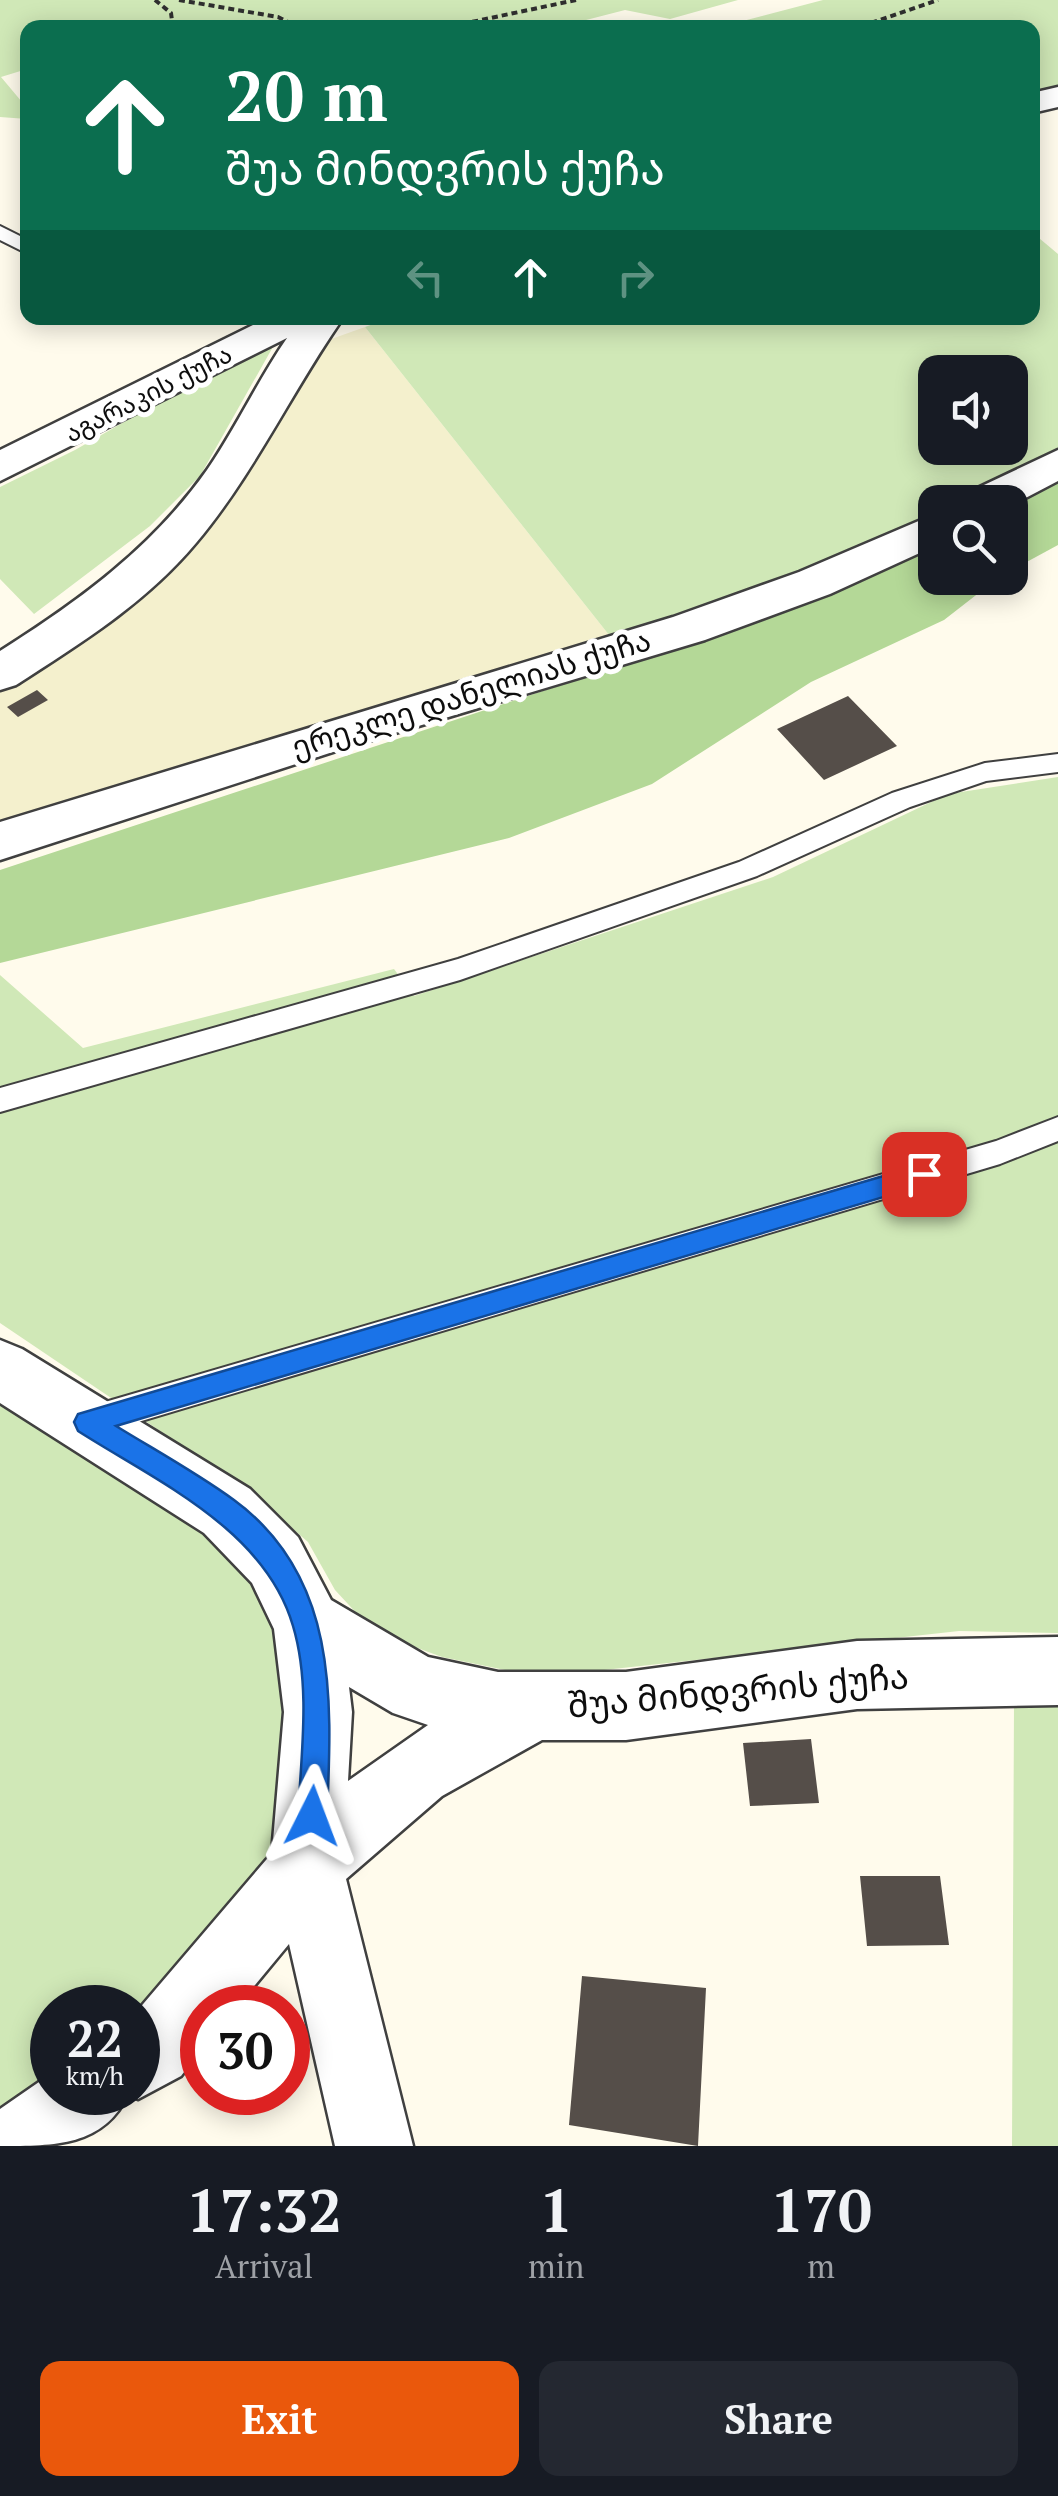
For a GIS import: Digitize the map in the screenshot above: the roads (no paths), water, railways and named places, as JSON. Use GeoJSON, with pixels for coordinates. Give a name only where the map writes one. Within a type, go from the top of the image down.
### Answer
{"type":"FeatureCollection","features":[{"type":"Feature","properties":{"kind":"street","name":"აგარაკის ქუჩა"},"geometry":{"type":"LineString","coordinates":[[0,467],[282,325]]}},
{"type":"Feature","properties":{"kind":"street"},"geometry":{"type":"LineString","coordinates":[[0,673],[103,606],[179,535],[224,477],[301,346],[318,325]]}},
{"type":"Feature","properties":{"kind":"street"},"geometry":{"type":"LineString","coordinates":[[1017,485],[1058,464]]}},
{"type":"Feature","properties":{"kind":"street","name":"ერეკლე დანელიას ქუჩა"},"geometry":{"type":"LineString","coordinates":[[0,841],[291,746],[640,643],[830,576],[918,536]]}},
{"type":"Feature","properties":{"kind":"street"},"geometry":{"type":"LineString","coordinates":[[0,1368],[227,1510],[276,1560],[307,1624],[318,1712],[307,1867],[374,2146]]}},
{"type":"Feature","properties":{"kind":"street","name":"შუა მინდვრის ქუჩა"},"geometry":{"type":"LineString","coordinates":[[307,1624],[416,1689],[498,1706],[626,1706],[856,1675],[1058,1670]]}},
{"type":"Feature","properties":{"kind":"street"},"geometry":{"type":"LineString","coordinates":[[160,2042],[307,1867],[369,1805],[423,1764],[482,1729],[540,1706]]}},
{"type":"Feature","properties":{"kind":"street"},"geometry":{"type":"LineString","coordinates":[[14,2146],[59,2115]]}},
{"type":"Feature","properties":{"kind":"lane"},"geometry":{"type":"LineString","coordinates":[[0,1100],[460,969],[748,869],[900,800],[985,772],[1058,763]]}},
{"type":"Feature","properties":{"kind":"lane"},"geometry":{"type":"LineString","coordinates":[[87,1422],[962,1163],[1058,1129]]}}]}
